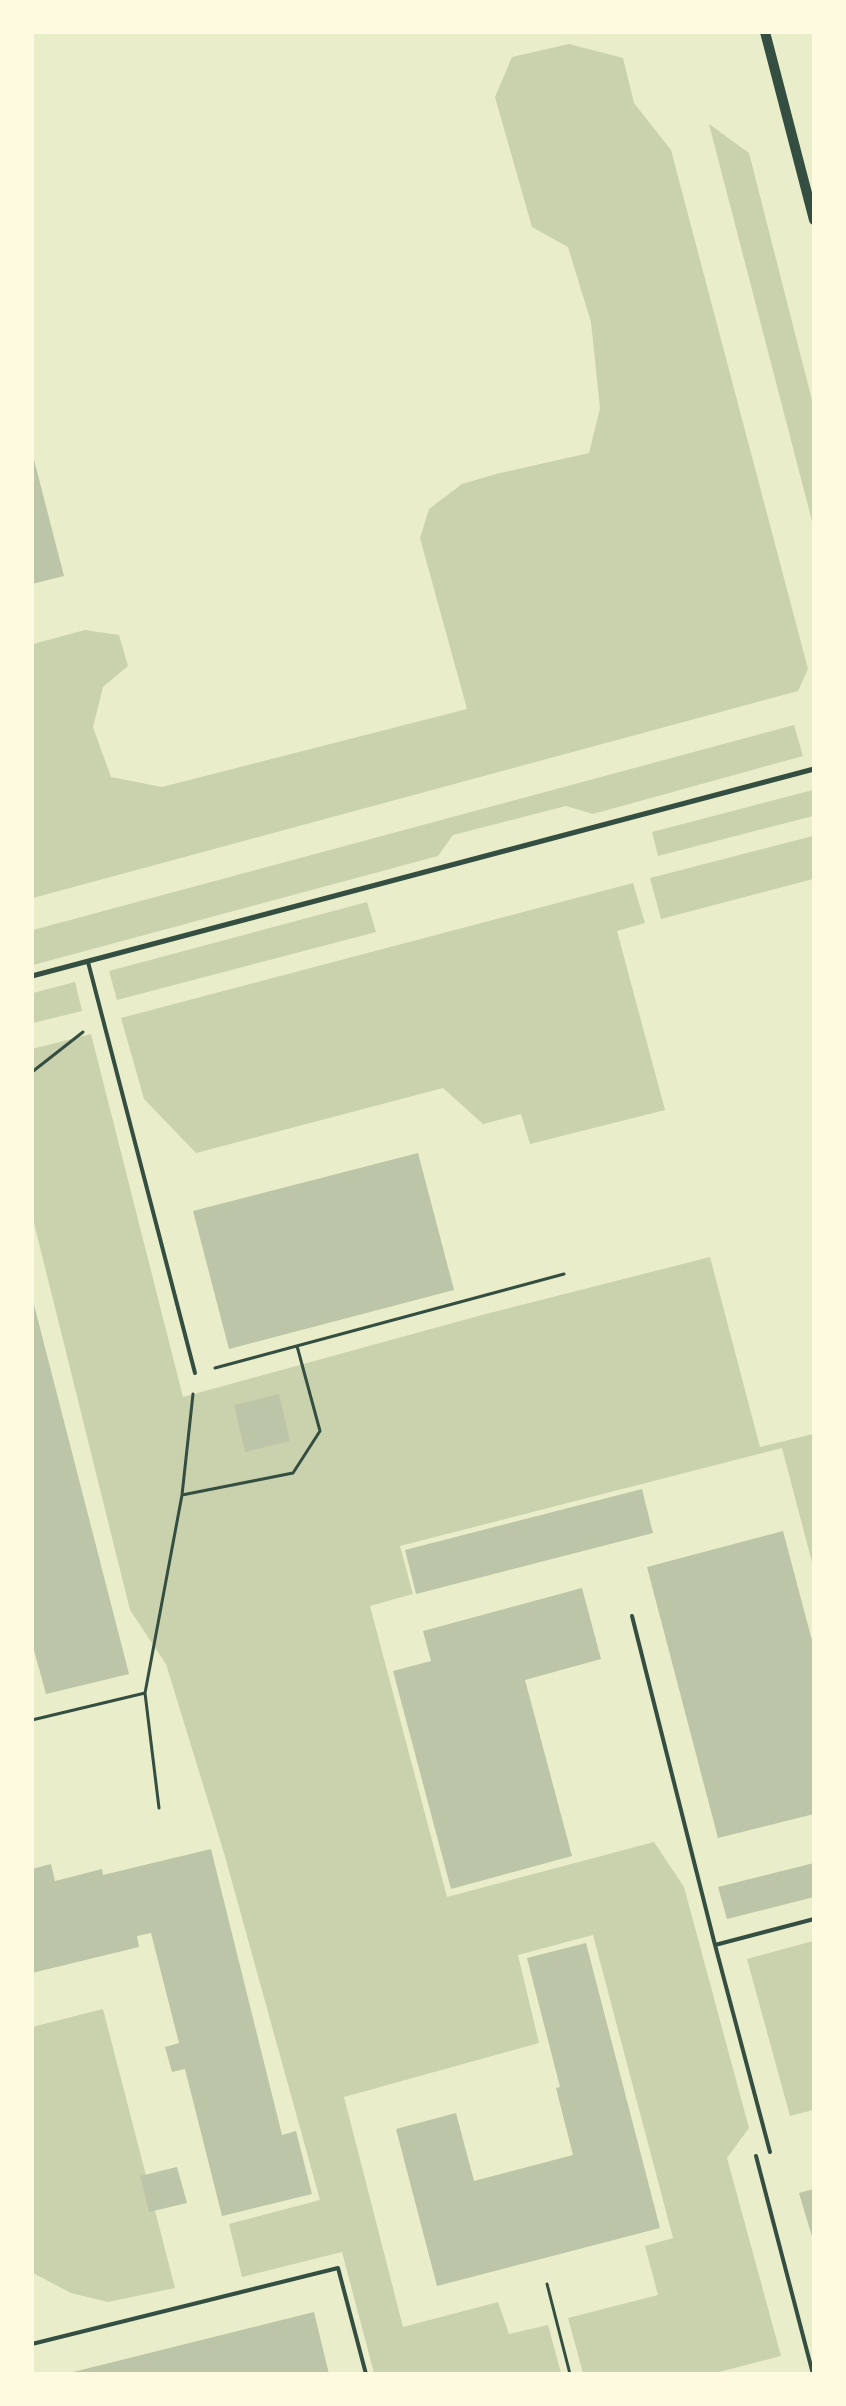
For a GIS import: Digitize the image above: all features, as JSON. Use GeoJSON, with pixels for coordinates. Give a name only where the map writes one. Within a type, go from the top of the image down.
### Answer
{"type":"FeatureCollection","features":[{"type":"Feature","properties":{"kind":"main road"},"geometry":{"type":"LineString","coordinates":[[765,32],[814,220]]}},
{"type":"Feature","properties":{"kind":"street"},"geometry":{"type":"LineString","coordinates":[[32,976],[814,769]]}},
{"type":"Feature","properties":{"kind":"lane"},"geometry":{"type":"LineString","coordinates":[[88,962],[195,1373]]}},
{"type":"Feature","properties":{"kind":"lane"},"geometry":{"type":"LineString","coordinates":[[632,1616],[770,2152]]}},
{"type":"Feature","properties":{"kind":"lane"},"geometry":{"type":"LineString","coordinates":[[716,1945],[814,1919]]}},
{"type":"Feature","properties":{"kind":"lane"},"geometry":{"type":"LineString","coordinates":[[756,2156],[813,2374]]}},
{"type":"Feature","properties":{"kind":"lane"},"geometry":{"type":"LineString","coordinates":[[32,2344],[338,2268],[366,2374]]}},
{"type":"Feature","properties":{"kind":"path"},"geometry":{"type":"LineString","coordinates":[[32,1072],[102,1017]]}},
{"type":"Feature","properties":{"kind":"path"},"geometry":{"type":"LineString","coordinates":[[159,1808],[145,1693],[182,1495],[195,1373],[564,1274]]}},
{"type":"Feature","properties":{"kind":"path"},"geometry":{"type":"LineString","coordinates":[[182,1495],[292,1473],[320,1431],[298,1346]]}},
{"type":"Feature","properties":{"kind":"path"},"geometry":{"type":"LineString","coordinates":[[32,1720],[145,1693]]}},
{"type":"Feature","properties":{"kind":"path"},"geometry":{"type":"LineString","coordinates":[[547,2284],[570,2374]]}},
{"type":"Feature","properties":{"kind":"green space"},"geometry":{"type":"Polygon","coordinates":[[[569,44],[623,58],[634,103],[671,150],[808,669],[798,691],[33,898],[33,644],[85,630],[119,635],[128,666],[103,687],[93,727],[111,777],[162,787],[467,709],[420,538],[429,509],[462,484],[496,474],[589,453],[600,408],[591,322],[568,247],[532,227],[495,97],[512,57],[569,44]]]}},
{"type":"Feature","properties":{"kind":"green space"},"geometry":{"type":"Polygon","coordinates":[[[709,124],[749,153],[813,404],[813,525],[709,124]]]}},
{"type":"Feature","properties":{"kind":"green space"},"geometry":{"type":"Polygon","coordinates":[[[794,725],[803,756],[593,814],[566,806],[453,835],[438,856],[33,965],[33,930],[794,725]]]}},
{"type":"Feature","properties":{"kind":"green space"},"geometry":{"type":"Polygon","coordinates":[[[813,790],[813,816],[658,856],[652,832],[813,790]]]}},
{"type":"Feature","properties":{"kind":"green space"},"geometry":{"type":"Polygon","coordinates":[[[813,836],[813,879],[661,919],[650,878],[813,836]]]}},
{"type":"Feature","properties":{"kind":"green space"},"geometry":{"type":"Polygon","coordinates":[[[633,883],[645,923],[617,931],[665,1110],[530,1144],[521,1114],[483,1124],[443,1088],[196,1153],[144,1099],[121,1018],[633,883]]]}},
{"type":"Feature","properties":{"kind":"green space"},"geometry":{"type":"Polygon","coordinates":[[[367,902],[376,932],[117,1000],[109,971],[367,902]]]}},
{"type":"Feature","properties":{"kind":"green space"},"geometry":{"type":"Polygon","coordinates":[[[75,982],[82,1011],[33,1023],[33,993],[75,982]]]}},
{"type":"Feature","properties":{"kind":"green space"},"geometry":{"type":"Polygon","coordinates":[[[91,1034],[183,1397],[482,1315],[710,1257],[760,1447],[813,1434],[813,1566],[782,1448],[400,1546],[413,1594],[370,1606],[447,1897],[654,1842],[684,1887],[749,2128],[727,2158],[781,2356],[715,2373],[583,2373],[568,2318],[658,2295],[645,2246],[673,2238],[593,1935],[518,1955],[539,2043],[344,2097],[403,2327],[498,2302],[509,2334],[548,2325],[561,2373],[374,2373],[342,2252],[242,2277],[229,2224],[320,2200],[224,1853],[166,1664],[130,1610],[33,1219],[32,1049],[91,1034]]]}},
{"type":"Feature","properties":{"kind":"green space"},"geometry":{"type":"Polygon","coordinates":[[[813,1941],[813,2110],[790,2116],[747,1959],[813,1941]]]}},
{"type":"Feature","properties":{"kind":"green space"},"geometry":{"type":"Polygon","coordinates":[[[103,2009],[175,2288],[108,2302],[71,2293],[33,2273],[32,2027],[103,2009]]]}},
{"type":"Feature","properties":{"kind":"building"},"geometry":{"type":"Polygon","coordinates":[[[32,452],[64,576],[32,584],[32,452]]]}},
{"type":"Feature","properties":{"kind":"building"},"geometry":{"type":"Polygon","coordinates":[[[418,1153],[454,1290],[229,1349],[193,1211],[418,1153]]]}},
{"type":"Feature","properties":{"kind":"building"},"geometry":{"type":"Polygon","coordinates":[[[32,1297],[129,1674],[46,1694],[32,1643],[32,1297]]]}},
{"type":"Feature","properties":{"kind":"building"},"geometry":{"type":"Polygon","coordinates":[[[279,1394],[290,1441],[245,1452],[234,1405],[279,1394]]]}},
{"type":"Feature","properties":{"kind":"building"},"geometry":{"type":"Polygon","coordinates":[[[642,1489],[653,1533],[416,1594],[405,1550],[642,1489]]]}},
{"type":"Feature","properties":{"kind":"building"},"geometry":{"type":"Polygon","coordinates":[[[783,1531],[814,1648],[814,1814],[718,1838],[647,1567],[783,1531]]]}},
{"type":"Feature","properties":{"kind":"building"},"geometry":{"type":"Polygon","coordinates":[[[582,1588],[601,1659],[525,1680],[572,1856],[451,1889],[393,1671],[431,1661],[423,1631],[582,1588]]]}},
{"type":"Feature","properties":{"kind":"building"},"geometry":{"type":"Polygon","coordinates":[[[211,1849],[282,2135],[296,2131],[312,2194],[222,2216],[185,2069],[172,2072],[165,2047],[179,2043],[151,1933],[137,1936],[139,1947],[32,1973],[32,1869],[51,1864],[55,1881],[102,1869],[103,1875],[211,1849]]]}},
{"type":"Feature","properties":{"kind":"building"},"geometry":{"type":"Polygon","coordinates":[[[814,1863],[814,1897],[727,1919],[718,1887],[814,1863]]]}},
{"type":"Feature","properties":{"kind":"building"},"geometry":{"type":"Polygon","coordinates":[[[586,1943],[660,2228],[437,2286],[396,2129],[456,2113],[474,2181],[573,2155],[556,2088],[560,2087],[527,1958],[586,1943]]]}},
{"type":"Feature","properties":{"kind":"building"},"geometry":{"type":"Polygon","coordinates":[[[177,2167],[187,2203],[149,2212],[140,2176],[177,2167]]]}},
{"type":"Feature","properties":{"kind":"building"},"geometry":{"type":"Polygon","coordinates":[[[814,2189],[814,2240],[813,2240],[799,2193],[814,2189]]]}},
{"type":"Feature","properties":{"kind":"building"},"geometry":{"type":"Polygon","coordinates":[[[314,2312],[329,2374],[69,2373],[314,2312]]]}}]}
